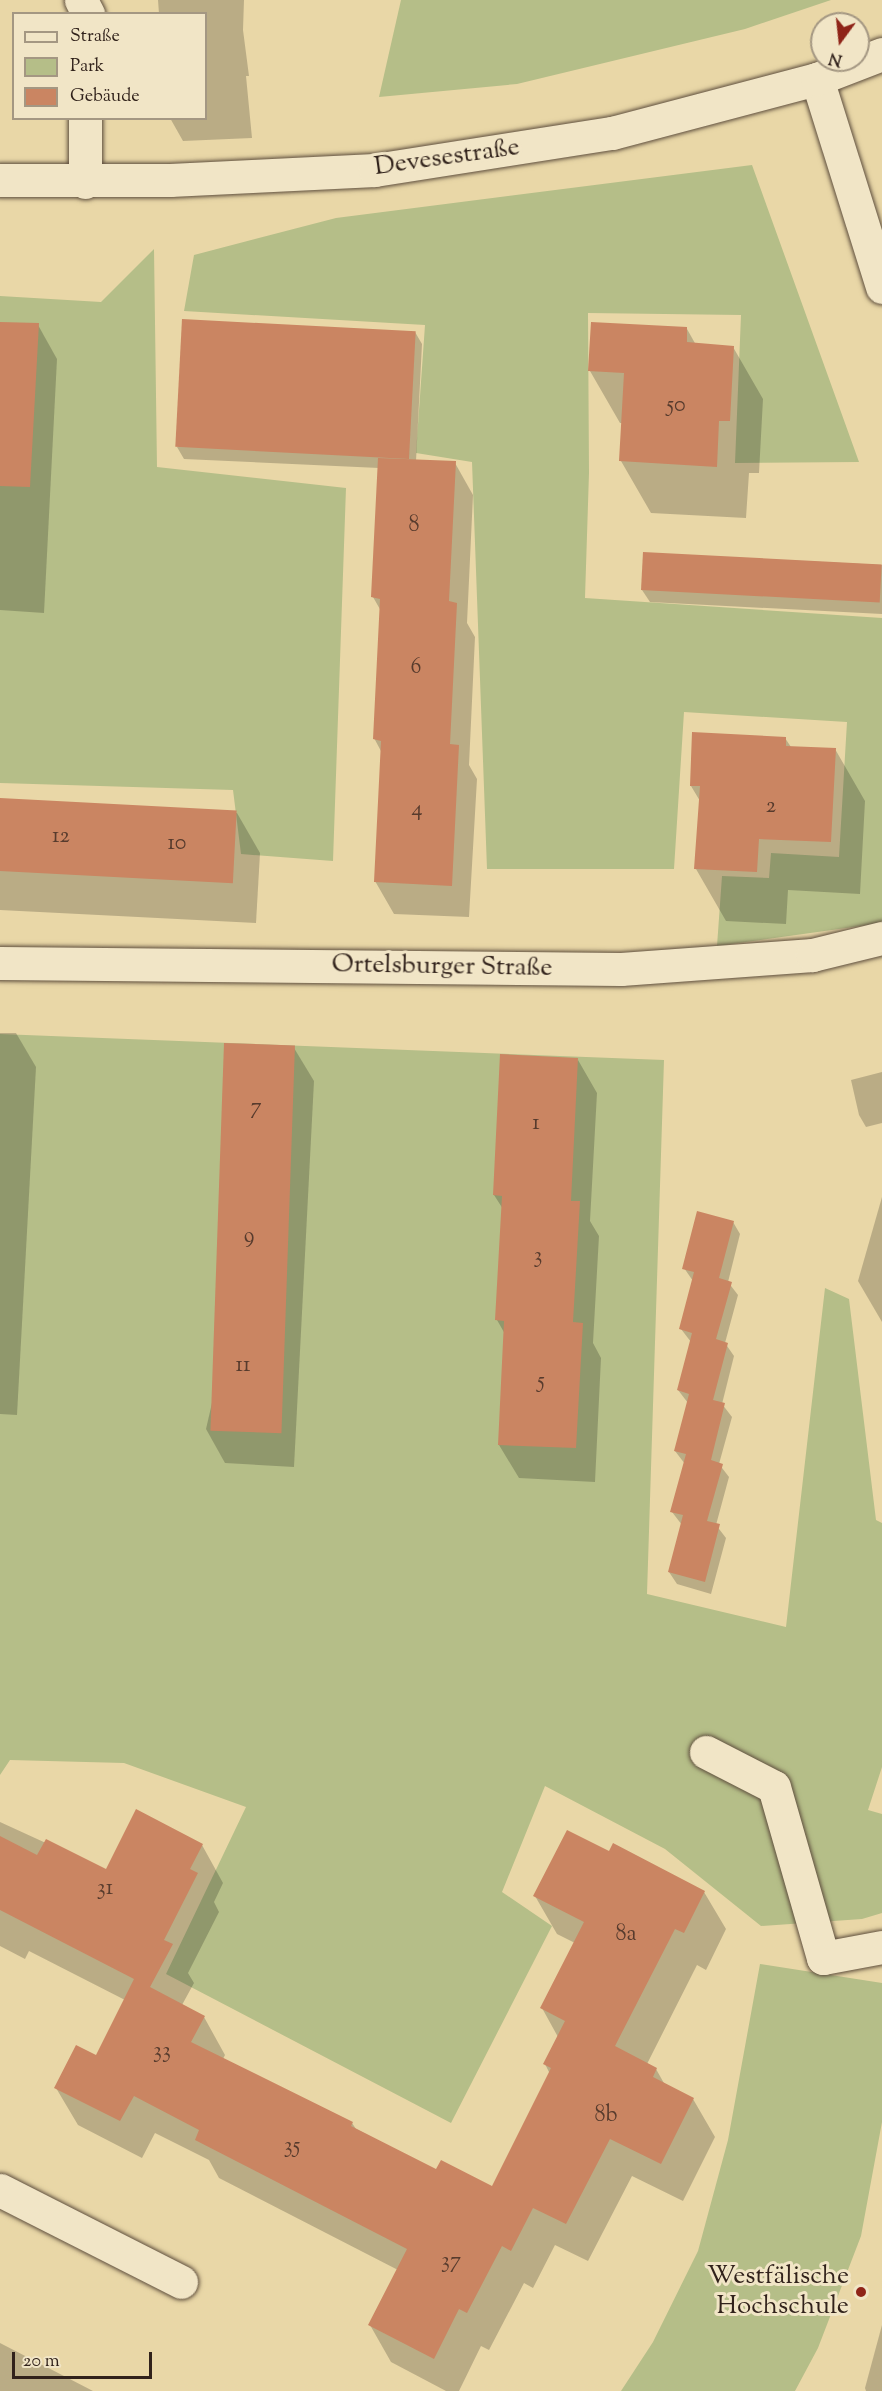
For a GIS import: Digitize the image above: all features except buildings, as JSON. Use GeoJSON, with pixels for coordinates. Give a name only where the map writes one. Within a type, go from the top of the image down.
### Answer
{"type":"FeatureCollection","features":[{"type":"Feature","properties":{"kind":"street","name":"Devesestraße"},"geometry":{"type":"LineString","coordinates":[[0,180],[85,182],[375,170],[612,133],[817,79],[882,54]]}},
{"type":"Feature","properties":{"kind":"street"},"geometry":{"type":"LineString","coordinates":[[817,79],[882,287]]}},
{"type":"Feature","properties":{"kind":"street"},"geometry":{"type":"LineString","coordinates":[[85,120],[85,182]]}},
{"type":"Feature","properties":{"kind":"street","name":"Ortelsburger Straße"},"geometry":{"type":"LineString","coordinates":[[0,963],[621,969],[812,955],[882,938]]}},
{"type":"Feature","properties":{"kind":"street"},"geometry":{"type":"LineString","coordinates":[[706,1752],[774,1786],[823,1958],[882,1947]]}},
{"type":"Feature","properties":{"kind":"street"},"geometry":{"type":"LineString","coordinates":[[0,2190],[181,2282]]}},
{"type":"Feature","properties":{"kind":"green space"},"geometry":{"type":"Polygon","coordinates":[[[401,0],[831,0],[745,29],[517,84],[379,97],[401,0]]]}},
{"type":"Feature","properties":{"kind":"green space"},"geometry":{"type":"Polygon","coordinates":[[[752,165],[859,462],[735,463],[741,315],[588,313],[589,473],[585,598],[882,618],[882,923],[717,946],[722,876],[769,878],[771,853],[839,857],[847,722],[684,712],[674,869],[487,869],[472,462],[416,453],[425,325],[184,311],[194,255],[336,218],[752,165]]]}},
{"type":"Feature","properties":{"kind":"green space"},"geometry":{"type":"Polygon","coordinates":[[[154,249],[157,467],[346,488],[333,861],[241,854],[233,790],[0,783],[0,296],[101,302],[154,249]]]}},
{"type":"Feature","properties":{"kind":"green space"},"geometry":{"type":"Polygon","coordinates":[[[0,1034],[664,1060],[647,1594],[786,1627],[825,1288],[849,1299],[876,1520],[882,1523],[882,1767],[868,1810],[882,1814],[882,1913],[862,1919],[761,1926],[665,1849],[545,1786],[502,1892],[552,1926],[451,2123],[166,1974],[246,1807],[124,1763],[10,1760],[0,1775],[0,1034]]]}},
{"type":"Feature","properties":{"kind":"green space"},"geometry":{"type":"Polygon","coordinates":[[[760,1964],[882,1983],[882,2122],[861,2236],[818,2348],[795,2391],[621,2391],[653,2342],[698,2251],[728,2140],[760,1964]]]}},
{"type":"Feature","properties":{"kind":"place","name":"Westfälische Hochschule"},"geometry":{"type":"Point","coordinates":[861,2292]}}]}
